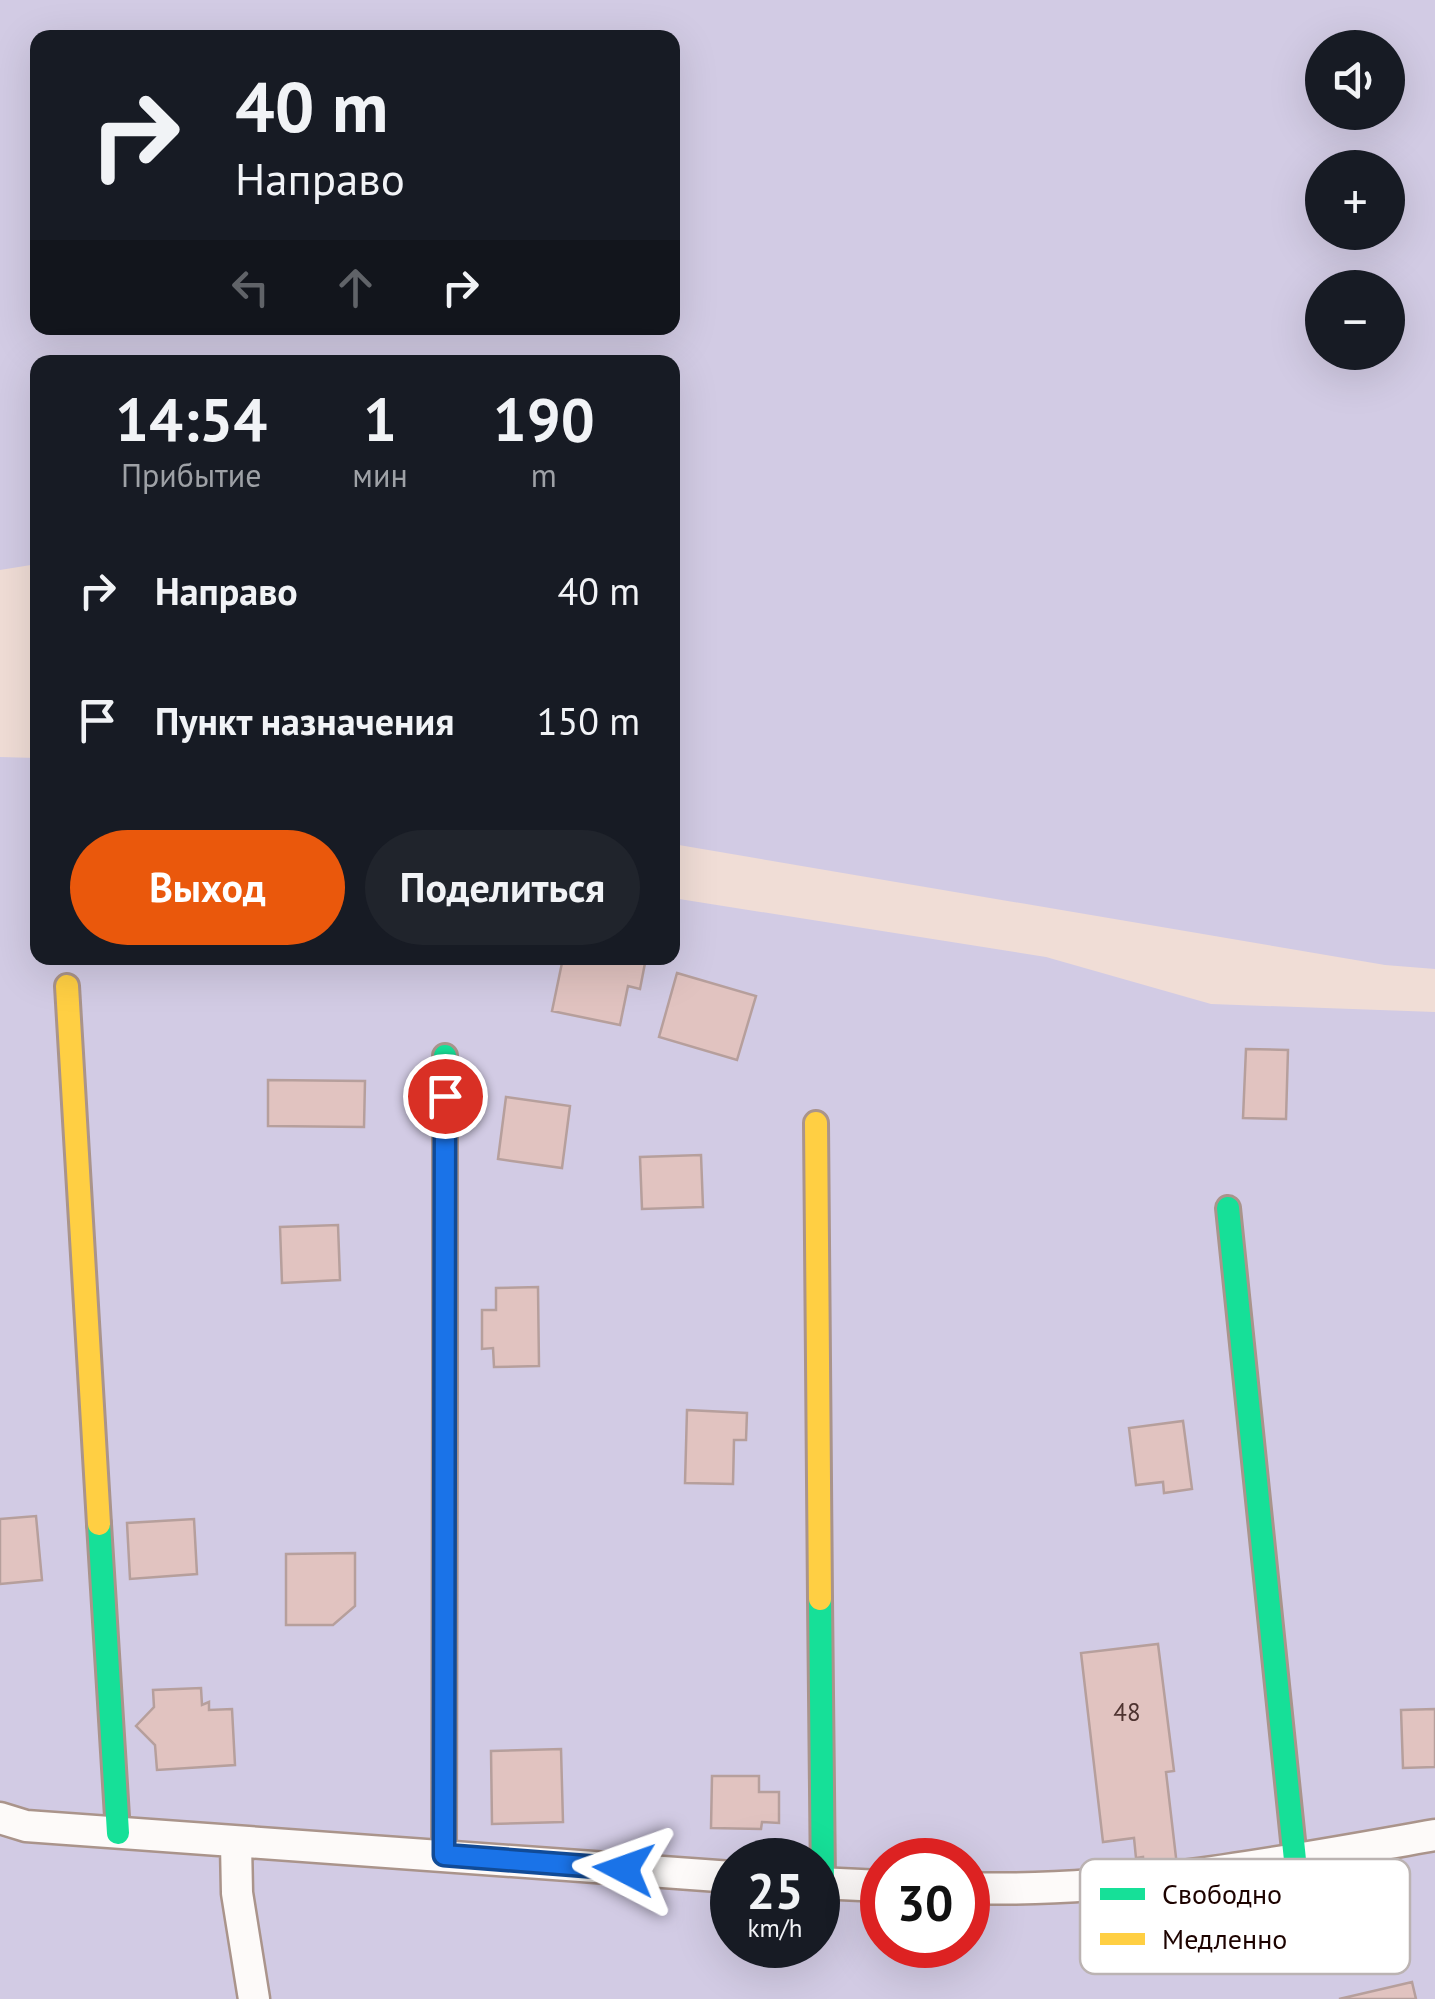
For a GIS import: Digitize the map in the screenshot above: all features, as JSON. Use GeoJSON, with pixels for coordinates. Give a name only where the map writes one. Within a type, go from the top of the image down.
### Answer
{"type":"FeatureCollection","features":[{"type":"Feature","properties":{"kind":"street"},"geometry":{"type":"LineString","coordinates":[[67,986],[118,1832]]}},
{"type":"Feature","properties":{"kind":"street"},"geometry":{"type":"LineString","coordinates":[[444,1855],[446,1056]]}},
{"type":"Feature","properties":{"kind":"street"},"geometry":{"type":"LineString","coordinates":[[816,1123],[820,1838]]}},
{"type":"Feature","properties":{"kind":"street"},"geometry":{"type":"LineString","coordinates":[[1228,1208],[1295,1859]]}},
{"type":"Feature","properties":{"kind":"street"},"geometry":{"type":"LineString","coordinates":[[0,1818],[26,1826],[236,1844],[710,1875]]}},
{"type":"Feature","properties":{"kind":"street"},"geometry":{"type":"LineString","coordinates":[[1301,1859],[1435,1836]]}},
{"type":"Feature","properties":{"kind":"street"},"geometry":{"type":"LineString","coordinates":[[236,1844],[237,1894],[254,1999]]}},
{"type":"Feature","properties":{"kind":"street"},"geometry":{"type":"LineString","coordinates":[[990,1889],[1080,1888]]}},
{"type":"Feature","properties":{"kind":"shaded area"},"geometry":{"type":"Polygon","coordinates":[[[0,0],[1435,0],[1435,969],[1385,965],[680,845],[680,355],[30,355],[30,565],[0,570],[0,0]]]}},
{"type":"Feature","properties":{"kind":"shaded area"},"geometry":{"type":"Polygon","coordinates":[[[0,757],[30,758],[30,965],[680,965],[680,899],[1046,957],[1211,1004],[1435,1012],[1435,1999],[0,1999],[0,757]]]}},
{"type":"Feature","properties":{"kind":"building"},"geometry":{"type":"Polygon","coordinates":[[[562,965],[645,965],[640,989],[628,986],[620,1025],[552,1011],[562,965]]]}},
{"type":"Feature","properties":{"kind":"building"},"geometry":{"type":"Polygon","coordinates":[[[677,973],[756,996],[737,1060],[659,1037],[677,973]]]}},
{"type":"Feature","properties":{"kind":"building"},"geometry":{"type":"Polygon","coordinates":[[[1246,1049],[1288,1050],[1286,1119],[1243,1118],[1246,1049]]]}},
{"type":"Feature","properties":{"kind":"building"},"geometry":{"type":"Polygon","coordinates":[[[268,1080],[365,1081],[364,1127],[268,1126],[268,1080]]]}},
{"type":"Feature","properties":{"kind":"building"},"geometry":{"type":"Polygon","coordinates":[[[506,1097],[570,1106],[562,1168],[498,1159],[506,1097]]]}},
{"type":"Feature","properties":{"kind":"building"},"geometry":{"type":"Polygon","coordinates":[[[701,1155],[703,1207],[642,1209],[640,1157],[701,1155]]]}},
{"type":"Feature","properties":{"kind":"building"},"geometry":{"type":"Polygon","coordinates":[[[338,1225],[340,1280],[282,1283],[280,1227],[338,1225]]]}},
{"type":"Feature","properties":{"kind":"building"},"geometry":{"type":"Polygon","coordinates":[[[538,1287],[539,1366],[494,1367],[493,1348],[482,1349],[482,1310],[496,1310],[496,1288],[538,1287]]]}},
{"type":"Feature","properties":{"kind":"building"},"geometry":{"type":"Polygon","coordinates":[[[687,1410],[747,1413],[746,1440],[734,1440],[733,1484],[685,1483],[687,1410]]]}},
{"type":"Feature","properties":{"kind":"building"},"geometry":{"type":"Polygon","coordinates":[[[1183,1421],[1192,1489],[1164,1493],[1163,1482],[1136,1485],[1129,1428],[1183,1421]]]}},
{"type":"Feature","properties":{"kind":"building"},"geometry":{"type":"Polygon","coordinates":[[[36,1516],[42,1580],[0,1584],[0,1519],[36,1516]]]}},
{"type":"Feature","properties":{"kind":"building"},"geometry":{"type":"Polygon","coordinates":[[[194,1519],[197,1574],[130,1579],[127,1523],[194,1519]]]}},
{"type":"Feature","properties":{"kind":"building"},"geometry":{"type":"Polygon","coordinates":[[[355,1553],[355,1606],[333,1625],[286,1625],[286,1554],[355,1553]]]}},
{"type":"Feature","properties":{"kind":"building"},"geometry":{"type":"Polygon","coordinates":[[[1158,1644],[1174,1771],[1166,1772],[1176,1859],[1136,1858],[1134,1838],[1103,1842],[1081,1653],[1158,1644]]]}},
{"type":"Feature","properties":{"kind":"building"},"geometry":{"type":"Polygon","coordinates":[[[201,1688],[202,1705],[209,1702],[209,1710],[232,1709],[235,1765],[157,1770],[155,1745],[136,1726],[154,1707],[153,1690],[201,1688]]]}},
{"type":"Feature","properties":{"kind":"building"},"geometry":{"type":"Polygon","coordinates":[[[1435,1709],[1435,1767],[1403,1768],[1401,1710],[1435,1709]]]}},
{"type":"Feature","properties":{"kind":"building"},"geometry":{"type":"Polygon","coordinates":[[[561,1749],[563,1822],[492,1824],[491,1751],[561,1749]]]}},
{"type":"Feature","properties":{"kind":"building"},"geometry":{"type":"Polygon","coordinates":[[[712,1776],[759,1776],[759,1792],[779,1792],[779,1823],[762,1822],[761,1829],[711,1828],[712,1776]]]}},
{"type":"Feature","properties":{"kind":"building"},"geometry":{"type":"Polygon","coordinates":[[[1412,1982],[1416,1999],[1339,1999],[1412,1982]]]}},
{"type":"Feature","properties":{"kind":"traffic: fast"},"geometry":{"type":"LineString","coordinates":[[445,1056],[445,1384]]}},
{"type":"Feature","properties":{"kind":"traffic: fast"},"geometry":{"type":"LineString","coordinates":[[1228,1208],[1295,1859]]}},
{"type":"Feature","properties":{"kind":"traffic: fast"},"geometry":{"type":"LineString","coordinates":[[99,1524],[118,1833]]}},
{"type":"Feature","properties":{"kind":"traffic: fast"},"geometry":{"type":"LineString","coordinates":[[820,1599],[823,1838]]}},
{"type":"Feature","properties":{"kind":"traffic: slow"},"geometry":{"type":"LineString","coordinates":[[67,986],[99,1524]]}},
{"type":"Feature","properties":{"kind":"traffic: slow"},"geometry":{"type":"LineString","coordinates":[[816,1123],[820,1599]]}},
{"type":"Feature","properties":{"kind":"traffic: slow"},"geometry":{"type":"LineString","coordinates":[[444,1855],[445,1384]]}},
{"type":"Feature","properties":{"kind":"route"},"geometry":{"type":"LineString","coordinates":[[445,1096],[444,1855],[624,1869]]}}]}
